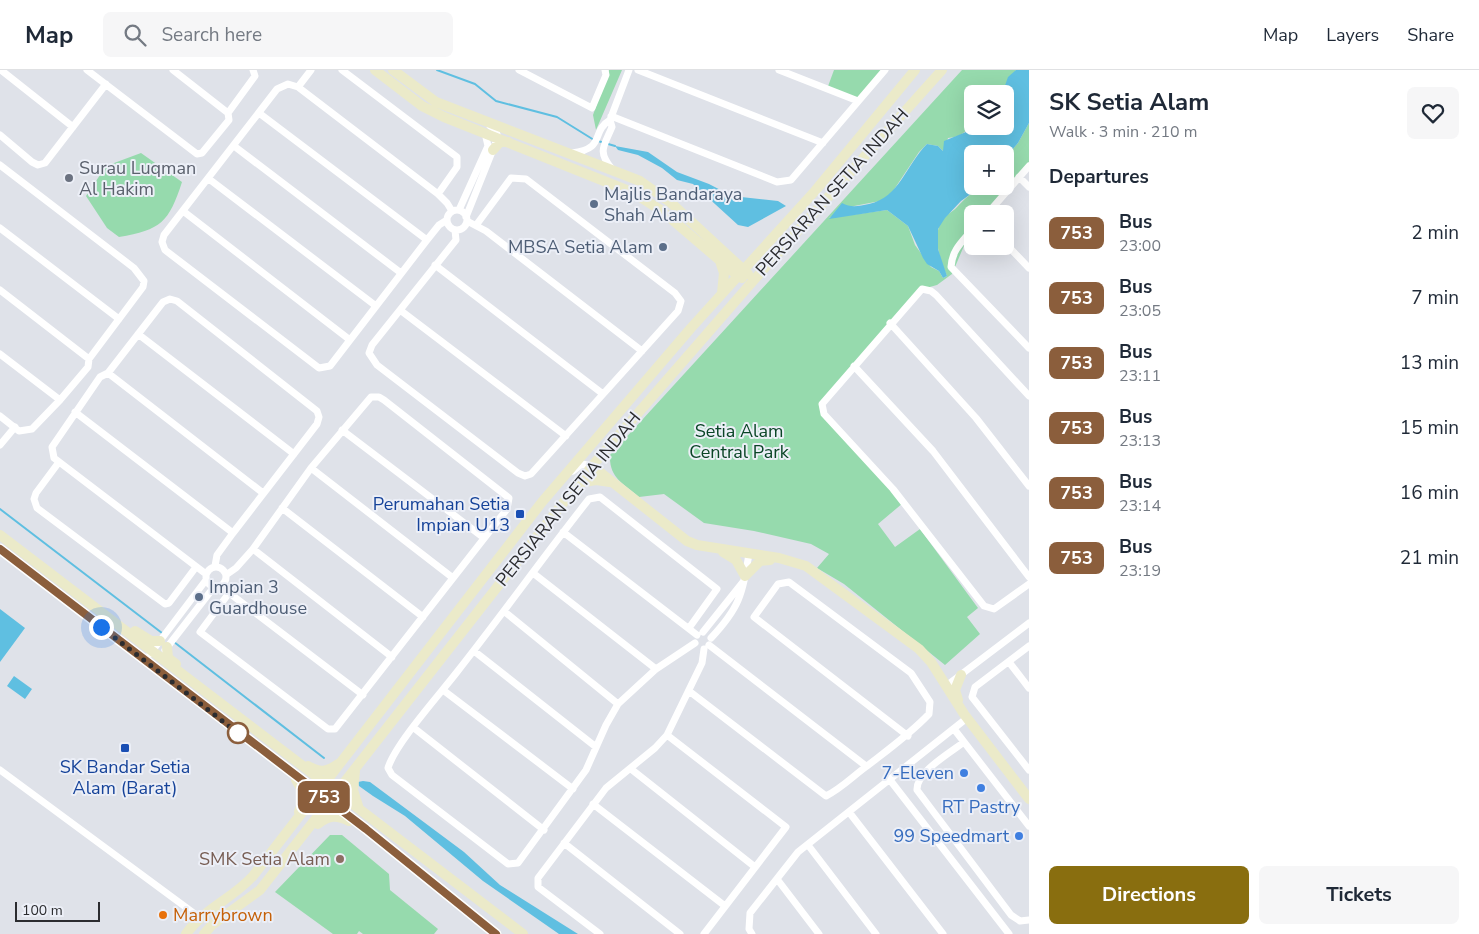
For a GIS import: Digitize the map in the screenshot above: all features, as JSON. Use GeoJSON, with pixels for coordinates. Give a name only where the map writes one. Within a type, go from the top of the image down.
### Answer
{"type":"FeatureCollection","features":[{"type":"Feature","properties":{"kind":"street"},"geometry":{"type":"LineString","coordinates":[[1,70],[74,127]]}},
{"type":"Feature","properties":{"kind":"street"},"geometry":{"type":"LineString","coordinates":[[87,70],[200,154],[229,120],[228,113],[255,76],[253,70]]}},
{"type":"Feature","properties":{"kind":"street"},"geometry":{"type":"LineString","coordinates":[[172,70],[228,113]]}},
{"type":"Feature","properties":{"kind":"street"},"geometry":{"type":"LineString","coordinates":[[298,87],[311,70]]}},
{"type":"Feature","properties":{"kind":"street"},"geometry":{"type":"LineString","coordinates":[[342,70],[457,157],[457,167],[438,194]]}},
{"type":"Feature","properties":{"kind":"street"},"geometry":{"type":"LineString","coordinates":[[375,70],[422,106],[634,193],[723,256],[750,258],[757,254]]}},
{"type":"Feature","properties":{"kind":"street"},"geometry":{"type":"LineString","coordinates":[[384,70],[391,76],[399,88]]}},
{"type":"Feature","properties":{"kind":"street"},"geometry":{"type":"LineString","coordinates":[[393,70],[424,94],[494,128],[498,137],[493,150]]}},
{"type":"Feature","properties":{"kind":"street"},"geometry":{"type":"LineString","coordinates":[[519,70],[588,107],[594,106],[606,74],[605,70]]}},
{"type":"Feature","properties":{"kind":"street"},"geometry":{"type":"LineString","coordinates":[[572,153],[586,151],[594,146],[604,124],[610,118],[629,70]]}},
{"type":"Feature","properties":{"kind":"street"},"geometry":{"type":"LineString","coordinates":[[638,70],[823,143]]}},
{"type":"Feature","properties":{"kind":"street"},"geometry":{"type":"LineString","coordinates":[[779,70],[793,72],[858,101]]}},
{"type":"Feature","properties":{"kind":"street"},"geometry":{"type":"LineString","coordinates":[[610,118],[777,182],[786,182],[791,180],[884,70]]}},
{"type":"Feature","properties":{"kind":"street","name":"PERSIARAN SETIA INDAH"},"geometry":{"type":"LineString","coordinates":[[186,934],[199,917],[244,886],[345,760],[542,502],[721,294],[815,191],[915,70]]}},
{"type":"Feature","properties":{"kind":"street","name":"PERSIARAN SETIA INDAH"},"geometry":{"type":"LineString","coordinates":[[204,934],[212,925],[257,893],[307,833],[592,466],[753,281],[942,70]]}},
{"type":"Feature","properties":{"kind":"street"},"geometry":{"type":"LineString","coordinates":[[0,135],[32,162],[38,164],[45,163],[106,84]]}},
{"type":"Feature","properties":{"kind":"street"},"geometry":{"type":"LineString","coordinates":[[511,142],[500,142],[493,150],[455,211],[426,240],[330,366],[316,367],[165,250],[162,242],[164,235],[282,85],[293,84],[438,194],[455,211],[477,224],[642,351]]}},
{"type":"Feature","properties":{"kind":"street"},"geometry":{"type":"LineString","coordinates":[[451,108],[572,153],[640,181],[670,202],[723,256],[753,281]]}},
{"type":"Feature","properties":{"kind":"street"},"geometry":{"type":"LineString","coordinates":[[259,113],[426,240]]}},
{"type":"Feature","properties":{"kind":"street"},"geometry":{"type":"LineString","coordinates":[[610,118],[612,127],[602,150],[603,158],[612,169]]}},
{"type":"Feature","properties":{"kind":"street"},"geometry":{"type":"LineString","coordinates":[[447,220],[449,226],[455,230],[462,229],[488,146],[488,138],[482,131]]}},
{"type":"Feature","properties":{"kind":"street"},"geometry":{"type":"LineString","coordinates":[[234,146],[401,273]]}},
{"type":"Feature","properties":{"kind":"street"},"geometry":{"type":"LineString","coordinates":[[0,164],[142,276],[144,281],[143,287],[89,358],[88,366],[60,400],[32,429],[17,429],[0,416]]}},
{"type":"Feature","properties":{"kind":"street"},"geometry":{"type":"LineString","coordinates":[[995,205],[1029,166]]}},
{"type":"Feature","properties":{"kind":"street"},"geometry":{"type":"LineString","coordinates":[[1020,177],[1029,187]]}},
{"type":"Feature","properties":{"kind":"street"},"geometry":{"type":"LineString","coordinates":[[455,230],[456,240],[372,346],[369,353],[377,365],[518,473],[525,476],[531,474],[642,351],[680,306],[679,297],[526,179],[511,178],[477,224]]}},
{"type":"Feature","properties":{"kind":"street"},"geometry":{"type":"LineString","coordinates":[[209,179],[376,306]]}},
{"type":"Feature","properties":{"kind":"street"},"geometry":{"type":"LineString","coordinates":[[183,211],[350,340]]}},
{"type":"Feature","properties":{"kind":"street"},"geometry":{"type":"LineString","coordinates":[[0,228],[119,319]]}},
{"type":"Feature","properties":{"kind":"street"},"geometry":{"type":"LineString","coordinates":[[964,239],[956,248],[951,266],[1029,348]]}},
{"type":"Feature","properties":{"kind":"street"},"geometry":{"type":"LineString","coordinates":[[1014,252],[1029,268]]}},
{"type":"Feature","properties":{"kind":"street"},"geometry":{"type":"LineString","coordinates":[[721,294],[724,273],[723,256]]}},
{"type":"Feature","properties":{"kind":"street"},"geometry":{"type":"LineString","coordinates":[[435,265],[603,394]]}},
{"type":"Feature","properties":{"kind":"street"},"geometry":{"type":"LineString","coordinates":[[1029,396],[936,295],[926,289],[919,291],[890,323],[822,404],[824,414],[893,489],[982,604],[994,609],[1029,584]]}},
{"type":"Feature","properties":{"kind":"street"},"geometry":{"type":"LineString","coordinates":[[0,290],[89,358]]}},
{"type":"Feature","properties":{"kind":"street"},"geometry":{"type":"LineString","coordinates":[[215,566],[217,556],[233,533],[317,424],[319,417],[317,411],[177,301],[170,299],[163,302],[108,373],[100,377],[75,412],[52,447],[57,460],[196,567],[217,587],[229,593],[363,695]]}},
{"type":"Feature","properties":{"kind":"street"},"geometry":{"type":"LineString","coordinates":[[400,310],[566,436]]}},
{"type":"Feature","properties":{"kind":"street"},"geometry":{"type":"LineString","coordinates":[[890,323],[976,418],[1029,486]]}},
{"type":"Feature","properties":{"kind":"street"},"geometry":{"type":"LineString","coordinates":[[138,334],[294,454]]}},
{"type":"Feature","properties":{"kind":"street"},"geometry":{"type":"LineString","coordinates":[[0,354],[60,400]]}},
{"type":"Feature","properties":{"kind":"street"},"geometry":{"type":"LineString","coordinates":[[854,366],[933,451],[1029,576]]}},
{"type":"Feature","properties":{"kind":"street"},"geometry":{"type":"LineString","coordinates":[[108,373],[263,493]]}},
{"type":"Feature","properties":{"kind":"street"},"geometry":{"type":"LineString","coordinates":[[226,575],[236,568],[253,549],[311,468],[367,400],[375,396],[384,400],[506,493],[510,502],[454,578],[338,727],[328,729],[200,632],[229,593]]}},
{"type":"Feature","properties":{"kind":"street"},"geometry":{"type":"LineString","coordinates":[[75,412],[233,533]]}},
{"type":"Feature","properties":{"kind":"street"},"geometry":{"type":"LineString","coordinates":[[0,445],[17,429]]}},
{"type":"Feature","properties":{"kind":"street"},"geometry":{"type":"LineString","coordinates":[[342,430],[484,538]]}},
{"type":"Feature","properties":{"kind":"street"},"geometry":{"type":"LineString","coordinates":[[605,451],[604,467],[611,482]]}},
{"type":"Feature","properties":{"kind":"street"},"geometry":{"type":"LineString","coordinates":[[57,460],[36,493],[34,499],[38,508],[165,604],[169,603],[196,567]]}},
{"type":"Feature","properties":{"kind":"street"},"geometry":{"type":"LineString","coordinates":[[542,502],[552,498],[576,468],[582,464],[592,466],[687,541],[718,549],[779,558],[806,566],[918,649],[948,677],[961,675]]}},
{"type":"Feature","properties":{"kind":"street"},"geometry":{"type":"LineString","coordinates":[[311,468],[454,578]]}},
{"type":"Feature","properties":{"kind":"street"},"geometry":{"type":"LineString","coordinates":[[578,483],[596,480],[611,482]]}},
{"type":"Feature","properties":{"kind":"street"},"geometry":{"type":"LineString","coordinates":[[689,628],[717,589],[600,497],[589,498],[505,612],[390,760],[388,768],[392,775],[508,864],[518,863],[544,830],[586,770],[618,704],[656,669],[695,643],[700,634],[760,561],[779,558]]}},
{"type":"Feature","properties":{"kind":"street"},"geometry":{"type":"LineString","coordinates":[[282,508],[423,617]]}},
{"type":"Feature","properties":{"kind":"street"},"geometry":{"type":"LineString","coordinates":[[563,532],[689,628],[700,634],[708,644],[866,766]]}},
{"type":"Feature","properties":{"kind":"street"},"geometry":{"type":"LineString","coordinates":[[0,535],[60,581],[284,768],[366,829],[496,934]]}},
{"type":"Feature","properties":{"kind":"street"},"geometry":{"type":"LineString","coordinates":[[0,549],[152,659],[210,696],[523,934]]}},
{"type":"Feature","properties":{"kind":"street"},"geometry":{"type":"LineString","coordinates":[[253,549],[392,657]]}},
{"type":"Feature","properties":{"kind":"street"},"geometry":{"type":"LineString","coordinates":[[718,549],[736,560],[744,579]]}},
{"type":"Feature","properties":{"kind":"street"},"geometry":{"type":"LineString","coordinates":[[600,934],[538,887],[538,878],[606,788],[631,769],[667,735],[702,663],[708,644],[737,605],[744,589],[749,554]]}},
{"type":"Feature","properties":{"kind":"street"},"geometry":{"type":"LineString","coordinates":[[152,659],[163,644],[174,622],[206,577],[209,568],[215,566],[224,570],[226,575],[225,582],[217,587],[181,628],[163,644]]}},
{"type":"Feature","properties":{"kind":"street"},"geometry":{"type":"LineString","coordinates":[[533,573],[656,669]]}},
{"type":"Feature","properties":{"kind":"street"},"geometry":{"type":"LineString","coordinates":[[60,581],[75,586],[140,635],[151,641],[163,644]]}},
{"type":"Feature","properties":{"kind":"street"},"geometry":{"type":"LineString","coordinates":[[689,691],[826,796],[842,788],[866,766],[908,736],[929,714],[932,706],[911,673],[793,584],[781,582],[778,584],[754,617],[908,736]]}},
{"type":"Feature","properties":{"kind":"street"},"geometry":{"type":"LineString","coordinates":[[505,612],[618,704]]}},
{"type":"Feature","properties":{"kind":"street"},"geometry":{"type":"LineString","coordinates":[[946,686],[1029,623]]}},
{"type":"Feature","properties":{"kind":"street"},"geometry":{"type":"LineString","coordinates":[[695,643],[698,647],[708,644]]}},
{"type":"Feature","properties":{"kind":"street"},"geometry":{"type":"LineString","coordinates":[[163,644],[168,658],[200,683],[210,696]]}},
{"type":"Feature","properties":{"kind":"street"},"geometry":{"type":"LineString","coordinates":[[1029,646],[975,687],[972,697],[1029,770]]}},
{"type":"Feature","properties":{"kind":"street"},"geometry":{"type":"LineString","coordinates":[[474,651],[596,747]]}},
{"type":"Feature","properties":{"kind":"street"},"geometry":{"type":"LineString","coordinates":[[931,662],[966,716],[1029,799]]}},
{"type":"Feature","properties":{"kind":"street"},"geometry":{"type":"LineString","coordinates":[[1009,662],[1029,688]]}},
{"type":"Feature","properties":{"kind":"street"},"geometry":{"type":"LineString","coordinates":[[961,675],[955,690],[966,716]]}},
{"type":"Feature","properties":{"kind":"street"},"geometry":{"type":"LineString","coordinates":[[443,690],[573,789]]}},
{"type":"Feature","properties":{"kind":"street"},"geometry":{"type":"LineString","coordinates":[[751,932],[750,913],[798,852],[954,729],[966,716]]}},
{"type":"Feature","properties":{"kind":"street"},"geometry":{"type":"LineString","coordinates":[[414,728],[544,830]]}},
{"type":"Feature","properties":{"kind":"street"},"geometry":{"type":"LineString","coordinates":[[954,729],[1029,826]]}},
{"type":"Feature","properties":{"kind":"street"},"geometry":{"type":"LineString","coordinates":[[667,735],[786,827],[704,934]]}},
{"type":"Feature","properties":{"kind":"street"},"geometry":{"type":"LineString","coordinates":[[964,742],[922,775],[917,785],[917,790],[1016,919],[1029,920]]}},
{"type":"Feature","properties":{"kind":"street"},"geometry":{"type":"LineString","coordinates":[[272,745],[317,771],[329,770],[345,760]]}},
{"type":"Feature","properties":{"kind":"street"},"geometry":{"type":"LineString","coordinates":[[284,768],[300,784],[305,795],[297,820]]}},
{"type":"Feature","properties":{"kind":"street"},"geometry":{"type":"LineString","coordinates":[[631,769],[755,867]]}},
{"type":"Feature","properties":{"kind":"street"},"geometry":{"type":"LineString","coordinates":[[0,770],[199,917]]}},
{"type":"Feature","properties":{"kind":"street"},"geometry":{"type":"LineString","coordinates":[[355,770],[353,790],[359,809]]}},
{"type":"Feature","properties":{"kind":"street"},"geometry":{"type":"LineString","coordinates":[[890,780],[1008,934]]}},
{"type":"Feature","properties":{"kind":"street"},"geometry":{"type":"LineString","coordinates":[[593,804],[725,906]]}},
{"type":"Feature","properties":{"kind":"street"},"geometry":{"type":"LineString","coordinates":[[849,812],[943,934]]}},
{"type":"Feature","properties":{"kind":"street"},"geometry":{"type":"LineString","coordinates":[[307,833],[326,817],[339,816],[366,829]]}},
{"type":"Feature","properties":{"kind":"street"},"geometry":{"type":"LineString","coordinates":[[564,843],[680,934]]}},
{"type":"Feature","properties":{"kind":"street"},"geometry":{"type":"LineString","coordinates":[[808,845],[876,934]]}},
{"type":"Feature","properties":{"kind":"street"},"geometry":{"type":"LineString","coordinates":[[777,879],[819,934]]}},
{"type":"Feature","properties":{"kind":"green space"},"geometry":{"type":"Polygon","coordinates":[[[609,70],[622,70],[596,130],[593,115],[609,70]]]}},
{"type":"Feature","properties":{"kind":"green space"},"geometry":{"type":"Polygon","coordinates":[[[834,70],[884,70],[858,101],[827,89],[834,70]]]}},
{"type":"Feature","properties":{"kind":"green space","name":"Setia Alam Central Park"},"geometry":{"type":"Polygon","coordinates":[[[962,70],[1016,70],[1007,85],[964,85],[964,132],[948,138],[944,152],[938,146],[927,144],[919,152],[891,194],[880,201],[849,207],[829,218],[887,210],[908,226],[915,245],[931,267],[939,271],[943,278],[947,276],[937,240],[939,225],[943,219],[970,195],[1000,195],[992,205],[964,205],[964,246],[952,274],[937,285],[926,288],[820,409],[903,503],[878,524],[895,547],[920,529],[978,608],[967,617],[980,634],[945,665],[844,584],[817,568],[829,554],[811,544],[754,531],[704,523],[664,494],[639,497],[615,475],[610,463],[610,455],[962,70]]]}},
{"type":"Feature","properties":{"kind":"green space","name":"Setia Alam Central Park"},"geometry":{"type":"Polygon","coordinates":[[[1029,123],[1029,162],[1014,179],[1014,148],[1029,123]]]}},
{"type":"Feature","properties":{"kind":"green space"},"geometry":{"type":"Polygon","coordinates":[[[141,153],[182,182],[173,206],[161,222],[145,231],[119,237],[107,228],[86,196],[106,166],[141,153]]]}},
{"type":"Feature","properties":{"kind":"green space","name":"SMK Setia Alam"},"geometry":{"type":"Polygon","coordinates":[[[330,835],[342,835],[389,874],[390,890],[438,929],[434,934],[363,934],[359,931],[357,934],[333,934],[275,892],[330,835]]]}},
{"type":"Feature","properties":{"kind":"water"},"geometry":{"type":"Polygon","coordinates":[[[1016,70],[1029,70],[1029,123],[1014,148],[1014,145],[964,145],[964,195],[969,195],[945,218],[938,229],[938,249],[947,276],[943,278],[939,271],[927,264],[908,226],[887,210],[829,219],[842,203],[852,206],[869,204],[888,195],[927,144],[938,146],[943,151],[944,141],[964,133],[964,135],[1014,135],[1014,85],[1005,85],[1008,77],[1016,70]]]}},
{"type":"Feature","properties":{"kind":"water"},"geometry":{"type":"Polygon","coordinates":[[[615,146],[648,152],[677,172],[709,184],[732,196],[778,201],[786,206],[748,227],[738,225],[693,184],[677,180],[662,168],[638,155],[618,150],[615,146]]]}},
{"type":"Feature","properties":{"kind":"water"},"geometry":{"type":"Polygon","coordinates":[[[0,609],[25,628],[0,662],[0,609]]]}},
{"type":"Feature","properties":{"kind":"water"},"geometry":{"type":"Polygon","coordinates":[[[14,676],[32,689],[25,699],[7,686],[14,676]]]}},
{"type":"Feature","properties":{"kind":"water"},"geometry":{"type":"Polygon","coordinates":[[[358,782],[370,782],[464,852],[500,885],[578,934],[559,934],[483,881],[405,816],[359,786],[358,782]]]}},
{"type":"Feature","properties":{"kind":"waterway"},"geometry":{"type":"LineString","coordinates":[[437,70],[475,84],[496,101],[557,117],[594,140]]}},
{"type":"Feature","properties":{"kind":"waterway"},"geometry":{"type":"LineString","coordinates":[[598,141],[615,146]]}},
{"type":"Feature","properties":{"kind":"waterway"},"geometry":{"type":"LineString","coordinates":[[0,509],[162,633]]}},
{"type":"Feature","properties":{"kind":"waterway"},"geometry":{"type":"LineString","coordinates":[[174,642],[324,758]]}},
{"type":"Feature","properties":{"kind":"bus line","name":"753"},"geometry":{"type":"LineString","coordinates":[[0,549],[366,829],[496,934]]}},
{"type":"Feature","properties":{"kind":"place","name":"Surau Luqman Al Hakim"},"geometry":{"type":"Point","coordinates":[69,178]}},
{"type":"Feature","properties":{"kind":"place","name":"Majlis Bandaraya Shah Alam"},"geometry":{"type":"Point","coordinates":[594,204]}},
{"type":"Feature","properties":{"kind":"place","name":"MBSA Setia Alam"},"geometry":{"type":"Point","coordinates":[663,247]}},
{"type":"Feature","properties":{"kind":"place","name":"Perumahan Setia Impian U13"},"geometry":{"type":"Point","coordinates":[520,514]}},
{"type":"Feature","properties":{"kind":"place","name":"Impian 3 Guardhouse"},"geometry":{"type":"Point","coordinates":[199,597]}},
{"type":"Feature","properties":{"kind":"place","name":"SK Bandar Setia Alam (Barat)"},"geometry":{"type":"Point","coordinates":[125,748]}},
{"type":"Feature","properties":{"kind":"place","name":"7-Eleven"},"geometry":{"type":"Point","coordinates":[964,773]}},
{"type":"Feature","properties":{"kind":"place","name":"RT Pastry"},"geometry":{"type":"Point","coordinates":[981,788]}},
{"type":"Feature","properties":{"kind":"place","name":"99 Speedmart"},"geometry":{"type":"Point","coordinates":[1019,836]}},
{"type":"Feature","properties":{"kind":"place","name":"SMK Setia Alam"},"geometry":{"type":"Point","coordinates":[340,859]}},
{"type":"Feature","properties":{"kind":"place","name":"Marrybrown"},"geometry":{"type":"Point","coordinates":[163,915]}},
{"type":"Feature","properties":{"kind":"route"},"geometry":{"type":"LineString","coordinates":[[101,627],[240,733],[238,733]]}}]}
